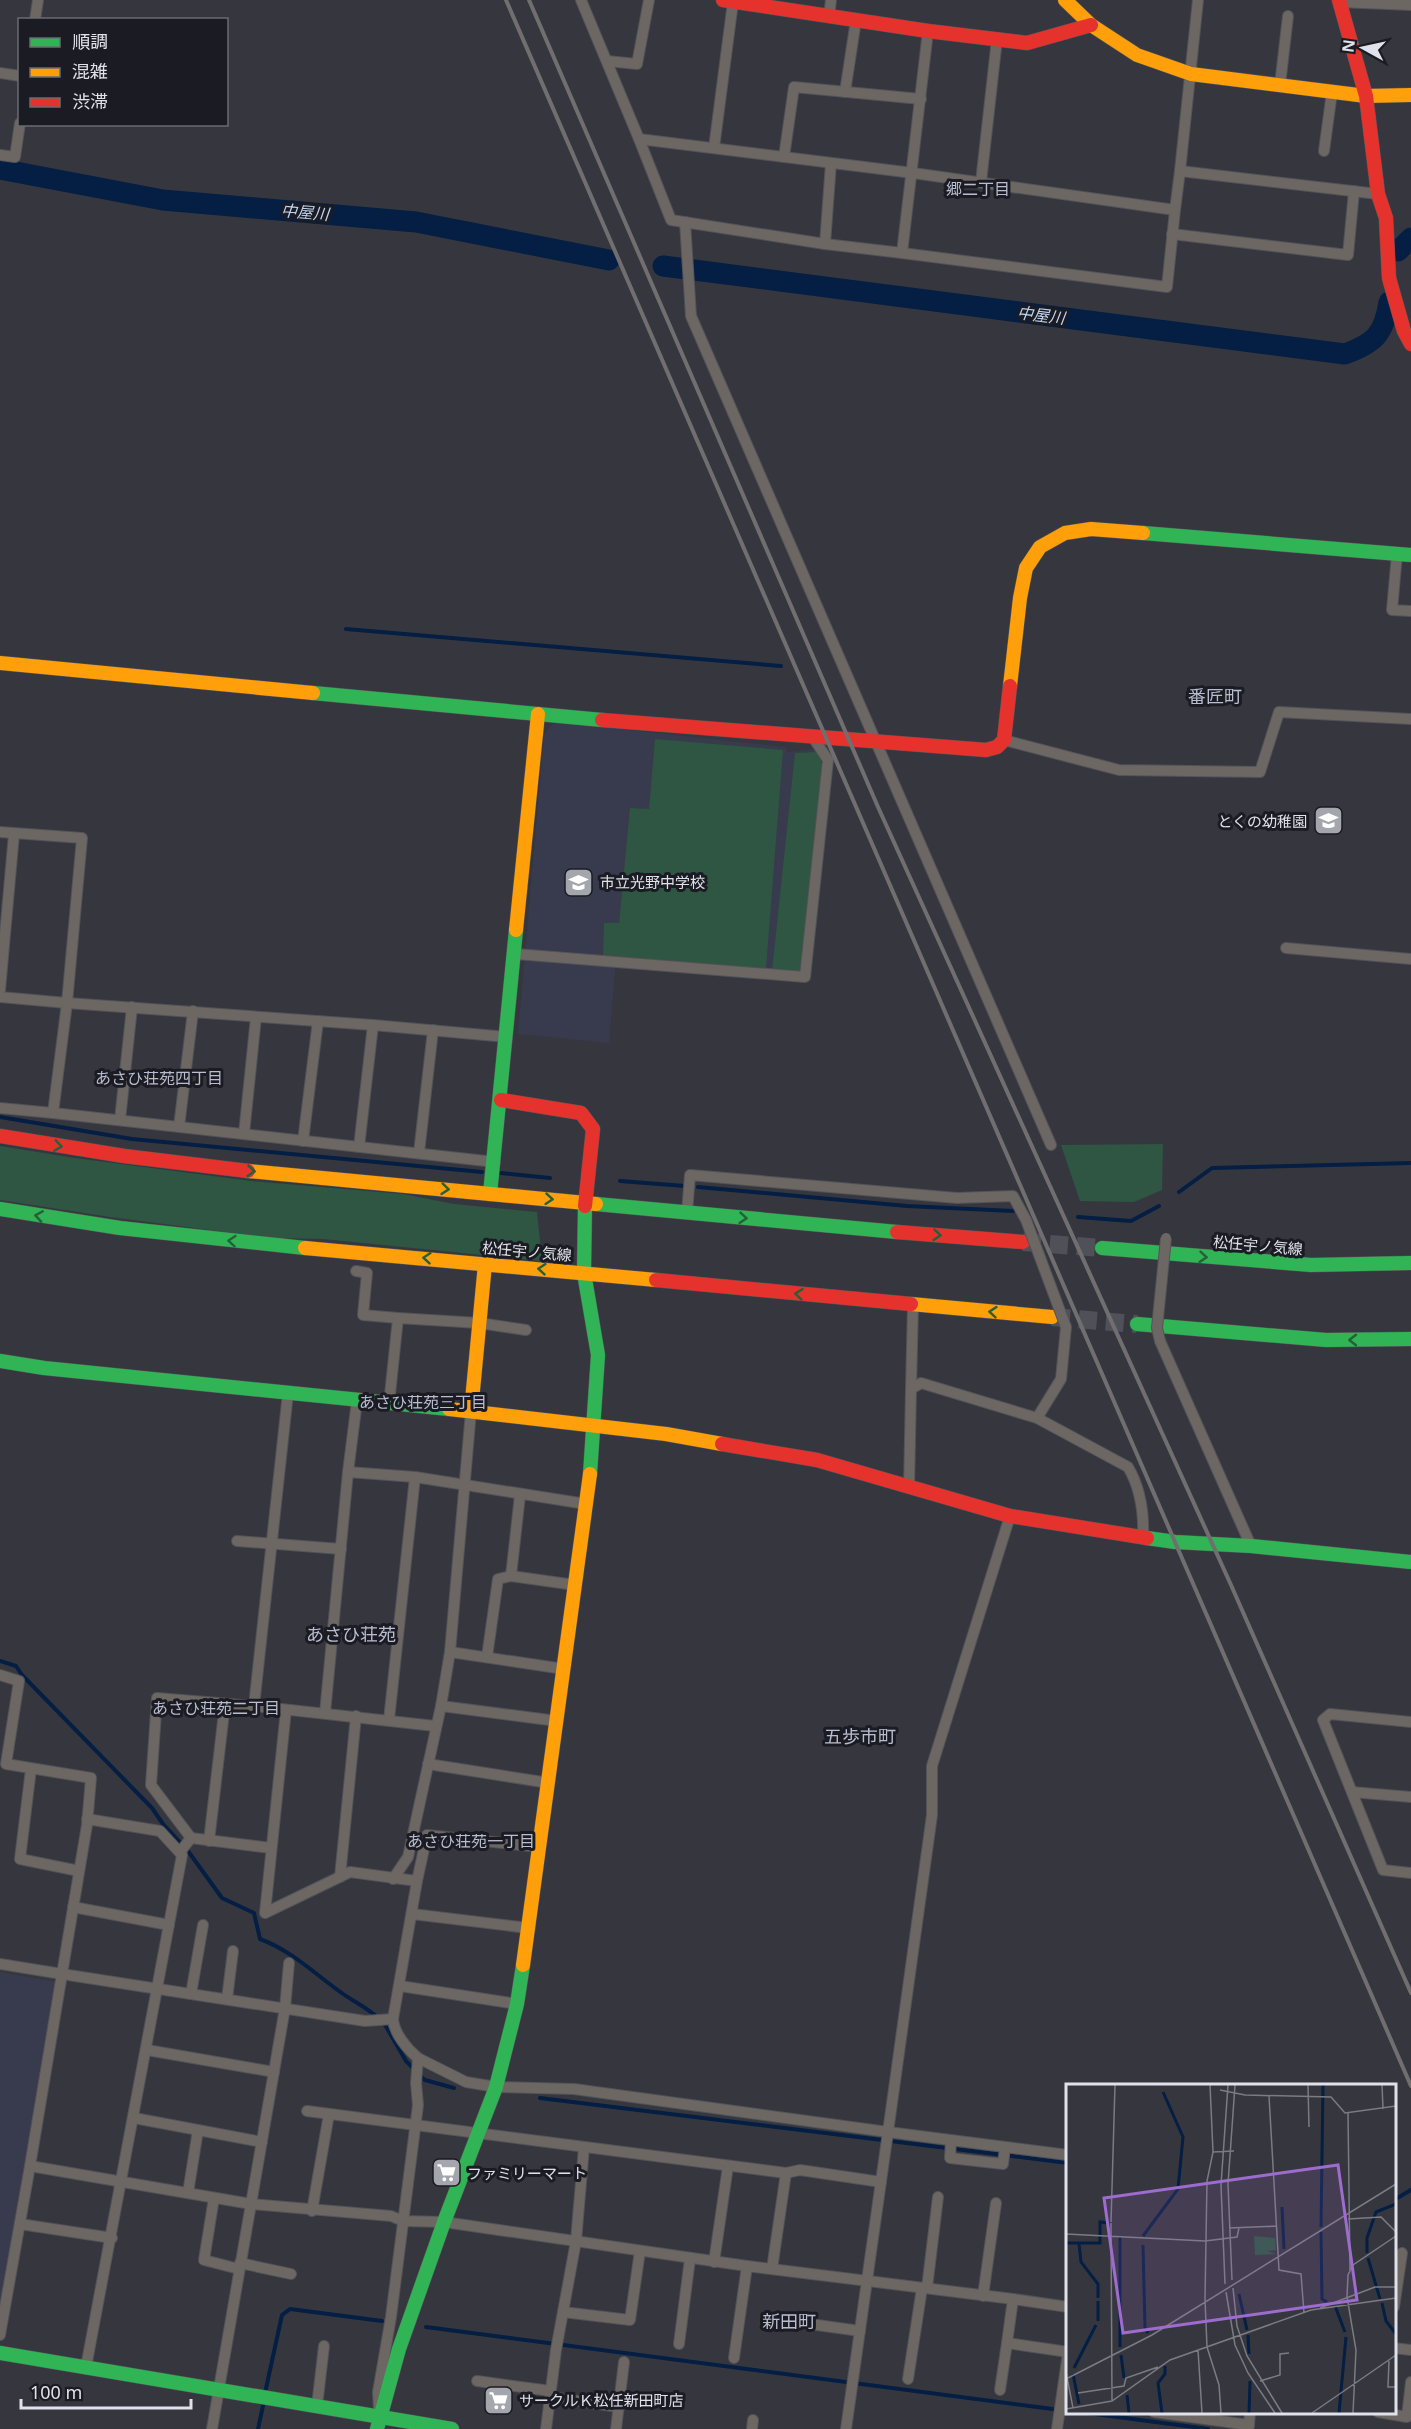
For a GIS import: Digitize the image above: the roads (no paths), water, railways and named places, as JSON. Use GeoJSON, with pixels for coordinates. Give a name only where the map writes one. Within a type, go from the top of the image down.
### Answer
{"type":"FeatureCollection","features":[{"type":"Feature","properties":{"kind":"street"},"geometry":{"type":"LineString","coordinates":[[35,18],[38,0]]}},
{"type":"Feature","properties":{"kind":"street"},"geometry":{"type":"LineString","coordinates":[[581,0],[671,220],[825,244],[1167,287],[1198,0]]}},
{"type":"Feature","properties":{"kind":"street"},"geometry":{"type":"LineString","coordinates":[[607,61],[637,64],[649,0]]}},
{"type":"Feature","properties":{"kind":"street"},"geometry":{"type":"LineString","coordinates":[[829,16],[831,0]]}},
{"type":"Feature","properties":{"kind":"street"},"geometry":{"type":"LineString","coordinates":[[1065,0],[1091,25],[1137,55],[1191,74],[1366,96],[1411,95]]}},
{"type":"Feature","properties":{"kind":"street"},"geometry":{"type":"LineString","coordinates":[[714,148],[728,1],[928,31],[1027,43],[1091,25]]}},
{"type":"Feature","properties":{"kind":"street"},"geometry":{"type":"LineString","coordinates":[[1411,5],[1339,1],[1366,96],[1378,194],[1386,218],[1389,278],[1404,331],[1411,344]]}},
{"type":"Feature","properties":{"kind":"street"},"geometry":{"type":"LineString","coordinates":[[1280,85],[1288,16]]}},
{"type":"Feature","properties":{"kind":"street"},"geometry":{"type":"LineString","coordinates":[[844,92],[856,20]]}},
{"type":"Feature","properties":{"kind":"street"},"geometry":{"type":"LineString","coordinates":[[902,253],[928,31]]}},
{"type":"Feature","properties":{"kind":"street"},"geometry":{"type":"LineString","coordinates":[[981,182],[997,39]]}},
{"type":"Feature","properties":{"kind":"street"},"geometry":{"type":"LineString","coordinates":[[0,74],[18,76]]}},
{"type":"Feature","properties":{"kind":"street"},"geometry":{"type":"LineString","coordinates":[[784,157],[794,87],[921,99]]}},
{"type":"Feature","properties":{"kind":"street"},"geometry":{"type":"LineString","coordinates":[[1324,151],[1332,92]]}},
{"type":"Feature","properties":{"kind":"street"},"geometry":{"type":"LineString","coordinates":[[0,155],[15,157],[20,126]]}},
{"type":"Feature","properties":{"kind":"street"},"geometry":{"type":"LineString","coordinates":[[639,139],[981,182],[1175,210]]}},
{"type":"Feature","properties":{"kind":"street"},"geometry":{"type":"LineString","coordinates":[[825,244],[831,163]]}},
{"type":"Feature","properties":{"kind":"street"},"geometry":{"type":"LineString","coordinates":[[1180,171],[1378,194]]}},
{"type":"Feature","properties":{"kind":"street"},"geometry":{"type":"LineString","coordinates":[[1172,234],[1348,255],[1354,191]]}},
{"type":"Feature","properties":{"kind":"street"},"geometry":{"type":"LineString","coordinates":[[685,222],[691,316],[1051,1145]]}},
{"type":"Feature","properties":{"kind":"street"},"geometry":{"type":"LineString","coordinates":[[0,663],[538,714],[986,750],[997,747],[1004,740],[1020,598],[1026,568],[1040,547],[1065,533],[1091,529],[1411,555]]}},
{"type":"Feature","properties":{"kind":"street"},"geometry":{"type":"LineString","coordinates":[[1396,554],[1392,610],[1411,612]]}},
{"type":"Feature","properties":{"kind":"street"},"geometry":{"type":"LineString","coordinates":[[1004,740],[1119,770],[1260,772],[1279,712],[1411,719]]}},
{"type":"Feature","properties":{"kind":"street"},"geometry":{"type":"LineString","coordinates":[[490,1194],[516,954],[538,714]]}},
{"type":"Feature","properties":{"kind":"street"},"geometry":{"type":"LineString","coordinates":[[516,954],[805,977],[828,760],[812,736]]}},
{"type":"Feature","properties":{"kind":"street"},"geometry":{"type":"LineString","coordinates":[[0,832],[82,838],[67,1002],[53,1113]]}},
{"type":"Feature","properties":{"kind":"street"},"geometry":{"type":"LineString","coordinates":[[0,990],[14,834]]}},
{"type":"Feature","properties":{"kind":"street"},"geometry":{"type":"LineString","coordinates":[[1286,948],[1411,959]]}},
{"type":"Feature","properties":{"kind":"street"},"geometry":{"type":"LineString","coordinates":[[0,997],[373,1024],[507,1037]]}},
{"type":"Feature","properties":{"kind":"street"},"geometry":{"type":"LineString","coordinates":[[120,1120],[132,1007]]}},
{"type":"Feature","properties":{"kind":"street"},"geometry":{"type":"LineString","coordinates":[[179,1127],[193,1011]]}},
{"type":"Feature","properties":{"kind":"street"},"geometry":{"type":"LineString","coordinates":[[244,1134],[256,1017]]}},
{"type":"Feature","properties":{"kind":"street"},"geometry":{"type":"LineString","coordinates":[[303,1141],[318,1021]]}},
{"type":"Feature","properties":{"kind":"street"},"geometry":{"type":"LineString","coordinates":[[359,1147],[373,1024]]}},
{"type":"Feature","properties":{"kind":"street"},"geometry":{"type":"LineString","coordinates":[[419,1153],[433,1029]]}},
{"type":"Feature","properties":{"kind":"street"},"geometry":{"type":"LineString","coordinates":[[378,2423],[399,2349],[444,2222],[480,2134],[496,2087],[516,2004],[549,1783],[595,1425],[598,1354],[584,1273],[585,1203],[593,1129],[581,1113],[501,1100]]}},
{"type":"Feature","properties":{"kind":"street"},"geometry":{"type":"LineString","coordinates":[[0,1108],[495,1162]]}},
{"type":"Feature","properties":{"kind":"street"},"geometry":{"type":"LineString","coordinates":[[0,1136],[200,1165],[687,1213],[1023,1242]]}},
{"type":"Feature","properties":{"kind":"street"},"geometry":{"type":"LineString","coordinates":[[687,1213],[690,1175],[957,1198],[1013,1196],[1026,1220],[1066,1327],[1061,1379],[1037,1418]]}},
{"type":"Feature","properties":{"kind":"street","name":"松任宇ノ気線"},"geometry":{"type":"LineString","coordinates":[[0,1209],[214,1239],[1052,1317]]}},
{"type":"Feature","properties":{"kind":"street"},"geometry":{"type":"LineString","coordinates":[[1166,1238],[1157,1328],[1160,1341],[1251,1546]]}},
{"type":"Feature","properties":{"kind":"street","name":"松任宇ノ気線"},"geometry":{"type":"LineString","coordinates":[[1102,1248],[1311,1266],[1411,1263]]}},
{"type":"Feature","properties":{"kind":"street"},"geometry":{"type":"LineString","coordinates":[[393,1879],[408,1857],[441,1706],[450,1652],[485,1264]]}},
{"type":"Feature","properties":{"kind":"street"},"geometry":{"type":"LineString","coordinates":[[356,1271],[367,1273],[363,1315],[479,1323],[526,1330]]}},
{"type":"Feature","properties":{"kind":"street"},"geometry":{"type":"LineString","coordinates":[[909,1488],[913,1305]]}},
{"type":"Feature","properties":{"kind":"street"},"geometry":{"type":"LineString","coordinates":[[389,1404],[398,1318]]}},
{"type":"Feature","properties":{"kind":"street"},"geometry":{"type":"LineString","coordinates":[[1137,1324],[1326,1340],[1411,1339]]}},
{"type":"Feature","properties":{"kind":"street"},"geometry":{"type":"LineString","coordinates":[[0,1361],[44,1368],[471,1411],[666,1434],[817,1460],[1010,1516],[1181,1543],[1251,1546],[1411,1562]]}},
{"type":"Feature","properties":{"kind":"street"},"geometry":{"type":"LineString","coordinates":[[911,1389],[921,1383],[1037,1418],[1128,1467],[1137,1482],[1144,1516],[1143,1537]]}},
{"type":"Feature","properties":{"kind":"street"},"geometry":{"type":"LineString","coordinates":[[254,1706],[288,1393]]}},
{"type":"Feature","properties":{"kind":"street"},"geometry":{"type":"LineString","coordinates":[[325,1713],[357,1401]]}},
{"type":"Feature","properties":{"kind":"street"},"geometry":{"type":"LineString","coordinates":[[348,1472],[415,1477],[465,1487],[586,1504]]}},
{"type":"Feature","properties":{"kind":"street"},"geometry":{"type":"LineString","coordinates":[[388,1720],[415,1477]]}},
{"type":"Feature","properties":{"kind":"street"},"geometry":{"type":"LineString","coordinates":[[511,1576],[520,1495]]}},
{"type":"Feature","properties":{"kind":"street"},"geometry":{"type":"LineString","coordinates":[[846,2429],[932,1815],[932,1766],[1010,1516]]}},
{"type":"Feature","properties":{"kind":"street"},"geometry":{"type":"LineString","coordinates":[[237,1541],[341,1549]]}},
{"type":"Feature","properties":{"kind":"street"},"geometry":{"type":"LineString","coordinates":[[487,1657],[498,1579],[511,1576],[575,1585]]}},
{"type":"Feature","properties":{"kind":"street"},"geometry":{"type":"LineString","coordinates":[[450,1652],[564,1669]]}},
{"type":"Feature","properties":{"kind":"street"},"geometry":{"type":"LineString","coordinates":[[0,1675],[19,1681],[3,1763],[92,1778],[62,1974],[0,2335]]}},
{"type":"Feature","properties":{"kind":"street"},"geometry":{"type":"LineString","coordinates":[[190,1839],[151,1785],[157,1698],[356,1716],[435,1726]]}},
{"type":"Feature","properties":{"kind":"street"},"geometry":{"type":"LineString","coordinates":[[209,1840],[225,1704]]}},
{"type":"Feature","properties":{"kind":"street"},"geometry":{"type":"LineString","coordinates":[[441,1706],[557,1720]]}},
{"type":"Feature","properties":{"kind":"street"},"geometry":{"type":"LineString","coordinates":[[286,1710],[265,1913],[350,1872],[417,1881]]}},
{"type":"Feature","properties":{"kind":"street"},"geometry":{"type":"LineString","coordinates":[[1411,1722],[1330,1714],[1323,1720],[1383,1870],[1411,1873]]}},
{"type":"Feature","properties":{"kind":"street"},"geometry":{"type":"LineString","coordinates":[[340,1877],[356,1716]]}},
{"type":"Feature","properties":{"kind":"street"},"geometry":{"type":"LineString","coordinates":[[428,1764],[549,1783]]}},
{"type":"Feature","properties":{"kind":"street"},"geometry":{"type":"LineString","coordinates":[[32,1769],[20,1860],[79,1871]]}},
{"type":"Feature","properties":{"kind":"street"},"geometry":{"type":"LineString","coordinates":[[1352,1792],[1411,1797]]}},
{"type":"Feature","properties":{"kind":"street"},"geometry":{"type":"LineString","coordinates":[[86,2367],[123,2182],[182,1855],[160,1831],[87,1820]]}},
{"type":"Feature","properties":{"kind":"street"},"geometry":{"type":"LineString","coordinates":[[384,2020],[400,1986],[427,1835],[540,1847]]}},
{"type":"Feature","properties":{"kind":"street"},"geometry":{"type":"LineString","coordinates":[[190,1839],[272,1848]]}},
{"type":"Feature","properties":{"kind":"street"},"geometry":{"type":"LineString","coordinates":[[180,1852],[190,1839]]}},
{"type":"Feature","properties":{"kind":"street"},"geometry":{"type":"LineString","coordinates":[[73,1907],[169,1925]]}},
{"type":"Feature","properties":{"kind":"street"},"geometry":{"type":"LineString","coordinates":[[412,1914],[528,1928]]}},
{"type":"Feature","properties":{"kind":"street"},"geometry":{"type":"LineString","coordinates":[[191,1994],[203,1925]]}},
{"type":"Feature","properties":{"kind":"street"},"geometry":{"type":"LineString","coordinates":[[227,1999],[233,1951]]}},
{"type":"Feature","properties":{"kind":"street"},"geometry":{"type":"LineString","coordinates":[[212,2429],[285,2008],[289,1963]]}},
{"type":"Feature","properties":{"kind":"street"},"geometry":{"type":"LineString","coordinates":[[0,1964],[365,2021],[384,2020],[394,2026],[409,2051],[418,2060],[466,2082],[496,2087],[574,2088],[887,2138],[951,2140],[1066,2156]]}},
{"type":"Feature","properties":{"kind":"street"},"geometry":{"type":"LineString","coordinates":[[400,1986],[516,2004]]}},
{"type":"Feature","properties":{"kind":"street"},"geometry":{"type":"LineString","coordinates":[[147,2050],[274,2072]]}},
{"type":"Feature","properties":{"kind":"street"},"geometry":{"type":"LineString","coordinates":[[378,2423],[378,2392],[390,2321],[416,2126],[418,2060]]}},
{"type":"Feature","properties":{"kind":"street"},"geometry":{"type":"LineString","coordinates":[[307,2111],[728,2166],[786,2173],[800,2170],[881,2182]]}},
{"type":"Feature","properties":{"kind":"street"},"geometry":{"type":"LineString","coordinates":[[312,2211],[329,2114]]}},
{"type":"Feature","properties":{"kind":"street"},"geometry":{"type":"LineString","coordinates":[[134,2118],[262,2142]]}},
{"type":"Feature","properties":{"kind":"street"},"geometry":{"type":"LineString","coordinates":[[188,2193],[198,2130]]}},
{"type":"Feature","properties":{"kind":"street"},"geometry":{"type":"LineString","coordinates":[[951,2140],[950,2158],[1004,2164],[1005,2147]]}},
{"type":"Feature","properties":{"kind":"street"},"geometry":{"type":"LineString","coordinates":[[546,2429],[556,2350],[576,2241],[584,2147]]}},
{"type":"Feature","properties":{"kind":"street"},"geometry":{"type":"LineString","coordinates":[[30,2166],[251,2204],[391,2216],[403,2220],[444,2222],[690,2259],[1066,2307]]}},
{"type":"Feature","properties":{"kind":"street"},"geometry":{"type":"LineString","coordinates":[[714,2262],[728,2166]]}},
{"type":"Feature","properties":{"kind":"street"},"geometry":{"type":"LineString","coordinates":[[772,2269],[786,2173]]}},
{"type":"Feature","properties":{"kind":"street"},"geometry":{"type":"LineString","coordinates":[[908,2379],[938,2197]]}},
{"type":"Feature","properties":{"kind":"street"},"geometry":{"type":"LineString","coordinates":[[214,2198],[204,2260],[291,2274]]}},
{"type":"Feature","properties":{"kind":"street"},"geometry":{"type":"LineString","coordinates":[[983,2296],[996,2203]]}},
{"type":"Feature","properties":{"kind":"street"},"geometry":{"type":"LineString","coordinates":[[20,2224],[112,2238]]}},
{"type":"Feature","properties":{"kind":"street"},"geometry":{"type":"LineString","coordinates":[[563,2312],[630,2320],[640,2251]]}},
{"type":"Feature","properties":{"kind":"street"},"geometry":{"type":"LineString","coordinates":[[1396,2299],[1402,2253]]}},
{"type":"Feature","properties":{"kind":"street"},"geometry":{"type":"LineString","coordinates":[[679,2344],[690,2259]]}},
{"type":"Feature","properties":{"kind":"street"},"geometry":{"type":"LineString","coordinates":[[734,2358],[747,2266]]}},
{"type":"Feature","properties":{"kind":"street"},"geometry":{"type":"LineString","coordinates":[[1000,2390],[1013,2299]]}},
{"type":"Feature","properties":{"kind":"street"},"geometry":{"type":"LineString","coordinates":[[802,2323],[860,2331]]}},
{"type":"Feature","properties":{"kind":"street"},"geometry":{"type":"LineString","coordinates":[[1007,2343],[1066,2352]]}},
{"type":"Feature","properties":{"kind":"street"},"geometry":{"type":"LineString","coordinates":[[317,2406],[324,2346]]}},
{"type":"Feature","properties":{"kind":"street"},"geometry":{"type":"LineString","coordinates":[[1396,2348],[1411,2350]]}},
{"type":"Feature","properties":{"kind":"street"},"geometry":{"type":"LineString","coordinates":[[0,2353],[317,2406],[378,2423],[452,2429]]}},
{"type":"Feature","properties":{"kind":"street"},"geometry":{"type":"LineString","coordinates":[[616,2429],[624,2362]]}},
{"type":"Feature","properties":{"kind":"street"},"geometry":{"type":"LineString","coordinates":[[1057,2429],[1066,2370]]}},
{"type":"Feature","properties":{"kind":"street"},"geometry":{"type":"LineString","coordinates":[[477,2381],[619,2407]]}},
{"type":"Feature","properties":{"kind":"street"},"geometry":{"type":"LineString","coordinates":[[1390,2414],[1407,2417],[1411,2382]]}},
{"type":"Feature","properties":{"kind":"street"},"geometry":{"type":"LineString","coordinates":[[1167,2414],[1248,2427]]}},
{"type":"Feature","properties":{"kind":"waterway","name":"中屋川"},"geometry":{"type":"LineString","coordinates":[[0,169],[163,200],[416,222],[609,260]]}},
{"type":"Feature","properties":{"kind":"waterway","name":"中屋川"},"geometry":{"type":"LineString","coordinates":[[1398,251],[1411,238]]}},
{"type":"Feature","properties":{"kind":"waterway","name":"中屋川"},"geometry":{"type":"LineString","coordinates":[[663,266],[1345,354],[1364,346],[1376,336],[1381,330],[1389,302]]}},
{"type":"Feature","properties":{"kind":"waterway"},"geometry":{"type":"LineString","coordinates":[[346,629],[781,666]]}},
{"type":"Feature","properties":{"kind":"waterway"},"geometry":{"type":"LineString","coordinates":[[0,1117],[132,1139],[482,1172]]}},
{"type":"Feature","properties":{"kind":"waterway"},"geometry":{"type":"LineString","coordinates":[[1179,1192],[1212,1168],[1411,1163]]}},
{"type":"Feature","properties":{"kind":"waterway"},"geometry":{"type":"LineString","coordinates":[[501,1173],[550,1178]]}},
{"type":"Feature","properties":{"kind":"waterway"},"geometry":{"type":"LineString","coordinates":[[620,1181],[685,1186]]}},
{"type":"Feature","properties":{"kind":"waterway"},"geometry":{"type":"LineString","coordinates":[[698,1187],[907,1206],[1013,1211]]}},
{"type":"Feature","properties":{"kind":"waterway"},"geometry":{"type":"LineString","coordinates":[[1078,1217],[1131,1221],[1159,1206]]}},
{"type":"Feature","properties":{"kind":"waterway"},"geometry":{"type":"LineString","coordinates":[[0,1661],[16,1666],[22,1675],[152,1808],[163,1824],[188,1851],[222,1898],[254,1913],[260,1939],[291,1955],[378,2018]]}},
{"type":"Feature","properties":{"kind":"waterway"},"geometry":{"type":"LineString","coordinates":[[384,2023],[406,2061],[414,2069]]}},
{"type":"Feature","properties":{"kind":"waterway"},"geometry":{"type":"LineString","coordinates":[[419,2075],[425,2080],[454,2088]]}},
{"type":"Feature","properties":{"kind":"waterway"},"geometry":{"type":"LineString","coordinates":[[540,2098],[1066,2163]]}},
{"type":"Feature","properties":{"kind":"waterway"},"geometry":{"type":"LineString","coordinates":[[1396,2199],[1411,2190]]}},
{"type":"Feature","properties":{"kind":"waterway"},"geometry":{"type":"LineString","coordinates":[[265,2393],[282,2315],[290,2309],[382,2321]]}},
{"type":"Feature","properties":{"kind":"waterway"},"geometry":{"type":"LineString","coordinates":[[426,2327],[1066,2411]]}},
{"type":"Feature","properties":{"kind":"waterway"},"geometry":{"type":"LineString","coordinates":[[258,2429],[264,2401]]}},
{"type":"Feature","properties":{"kind":"waterway"},"geometry":{"type":"LineString","coordinates":[[1095,2414],[1208,2429]]}},
{"type":"Feature","properties":{"kind":"tunnel"},"geometry":{"type":"LineString","coordinates":[[1023,1242],[1102,1248]]}},
{"type":"Feature","properties":{"kind":"tunnel"},"geometry":{"type":"LineString","coordinates":[[1052,1317],[1137,1324]]}},
{"type":"Feature","properties":{"kind":"railway"},"geometry":{"type":"LineString","coordinates":[[506,0],[1411,2086]]}},
{"type":"Feature","properties":{"kind":"railway"},"geometry":{"type":"LineString","coordinates":[[529,0],[878,807],[1231,1585],[1411,1993]]}},
{"type":"Feature","properties":{"kind":"place","name":"とくの幼稚園"},"geometry":{"type":"Point","coordinates":[1328,821]}},
{"type":"Feature","properties":{"kind":"place","name":"市立光野中学校"},"geometry":{"type":"Point","coordinates":[579,882]}},
{"type":"Feature","properties":{"kind":"place","name":"ファミリーマート"},"geometry":{"type":"Point","coordinates":[446,2173]}},
{"type":"Feature","properties":{"kind":"place","name":"サークルＫ松任新田町店"},"geometry":{"type":"Point","coordinates":[498,2400]}},
{"type":"Feature","properties":{"kind":"district","name":"郷二丁目"},"geometry":{"type":"Point","coordinates":[978,189]}},
{"type":"Feature","properties":{"kind":"district","name":"番匠町"},"geometry":{"type":"Point","coordinates":[1215,696]}},
{"type":"Feature","properties":{"kind":"district","name":"あさひ荘苑四丁目"},"geometry":{"type":"Point","coordinates":[159,1078]}},
{"type":"Feature","properties":{"kind":"district","name":"あさひ荘苑三丁目"},"geometry":{"type":"Point","coordinates":[423,1402]}},
{"type":"Feature","properties":{"kind":"district","name":"あさひ荘苑"},"geometry":{"type":"Point","coordinates":[351,1634]}},
{"type":"Feature","properties":{"kind":"district","name":"あさひ荘苑二丁目"},"geometry":{"type":"Point","coordinates":[216,1708]}},
{"type":"Feature","properties":{"kind":"district","name":"五歩市町"},"geometry":{"type":"Point","coordinates":[860,1736]}},
{"type":"Feature","properties":{"kind":"district","name":"あさひ荘苑一丁目"},"geometry":{"type":"Point","coordinates":[471,1841]}},
{"type":"Feature","properties":{"kind":"district","name":"新田町"},"geometry":{"type":"Point","coordinates":[789,2321]}}]}
